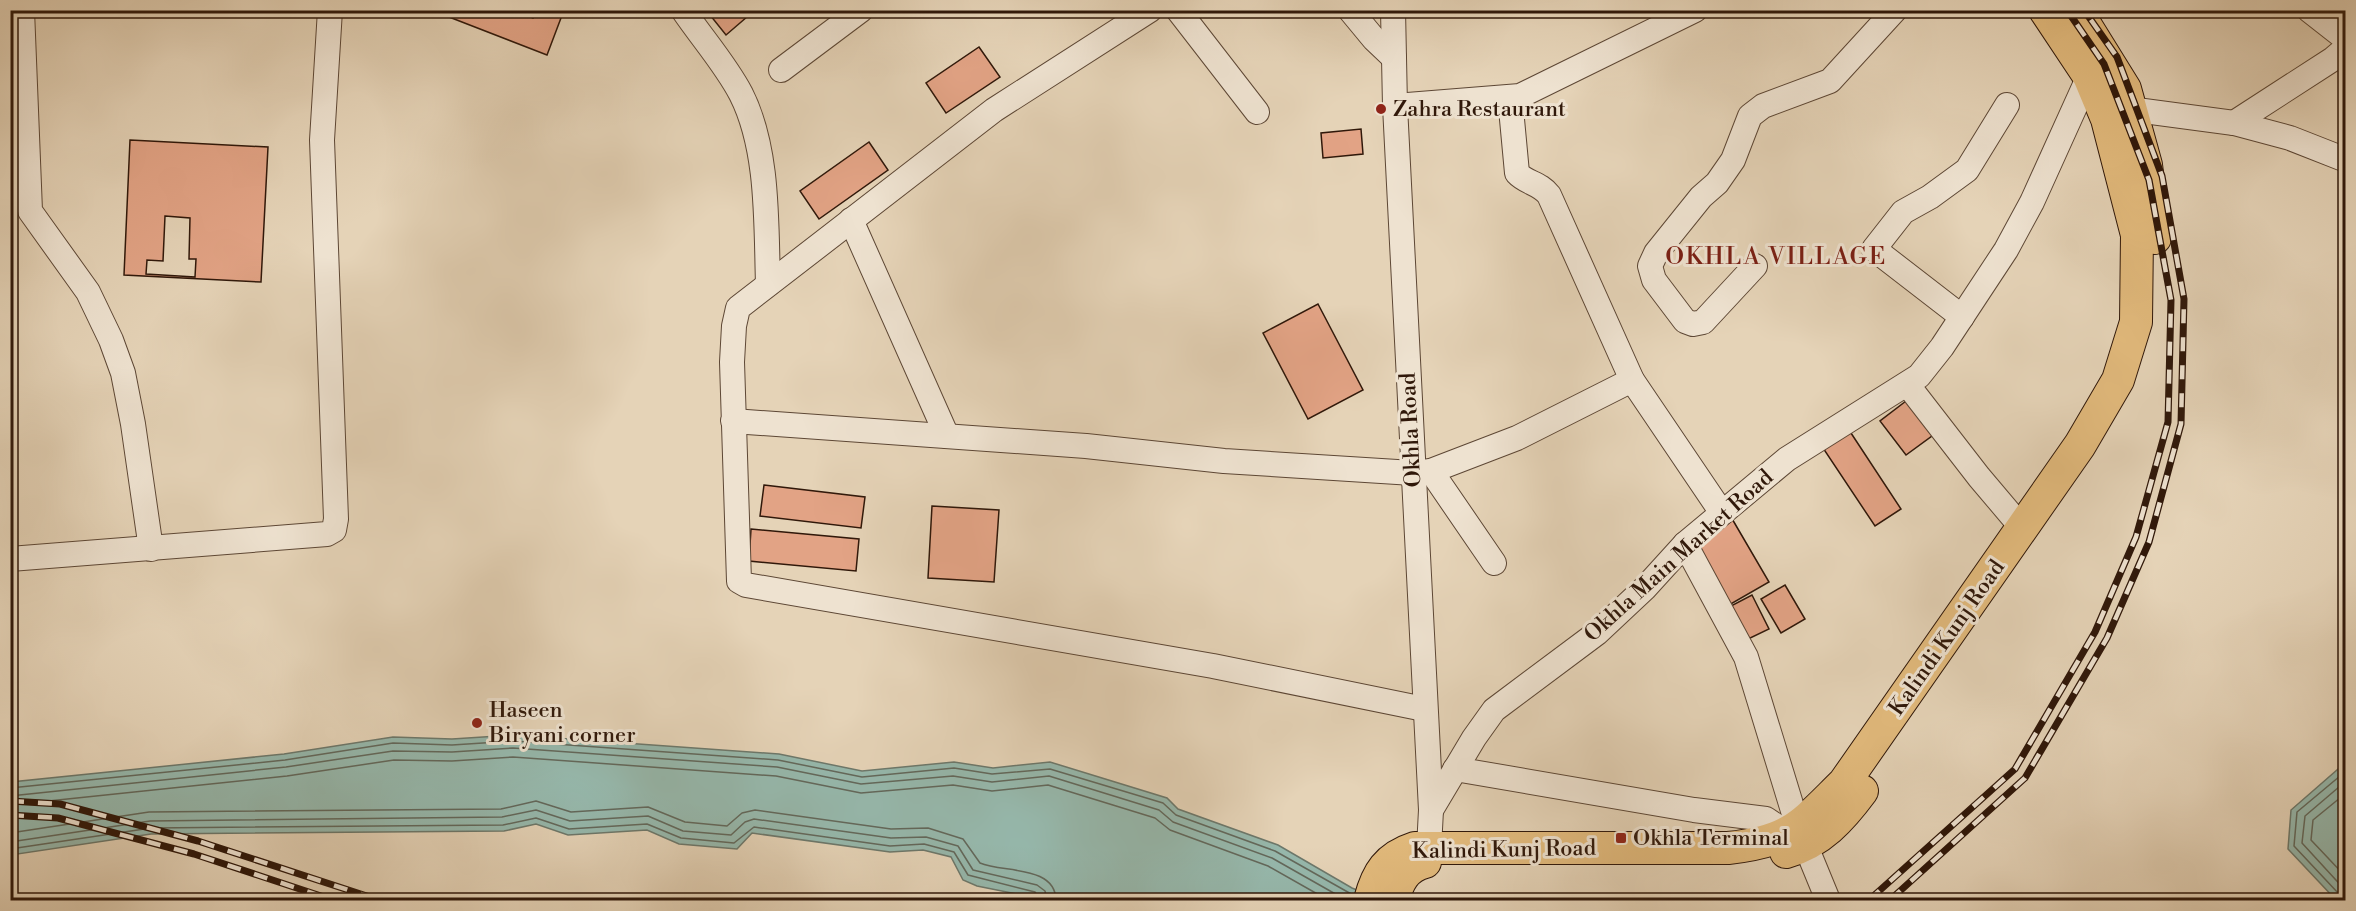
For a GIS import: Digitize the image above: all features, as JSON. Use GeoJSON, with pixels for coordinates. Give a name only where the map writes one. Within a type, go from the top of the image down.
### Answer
{"type":"FeatureCollection","features":[{"type":"Feature","properties":{"kind":"main road","name":"Kalindi Kunj Road"},"geometry":{"type":"LineString","coordinates":[[1384,892],[1407,871],[1425,862],[1752,859],[1797,836],[1845,783],[2080,445],[2118,380],[2136,322],[2137,235],[2106,119],[2089,76],[2045,10]]}},
{"type":"Feature","properties":{"kind":"main road","name":"Kalindi Kunj Road"},"geometry":{"type":"LineString","coordinates":[[1384,892],[1383,867],[1403,852],[1429,848],[1728,848],[1765,843],[1829,829],[1860,793],[2079,479],[2134,384],[2145,348],[2150,317],[2155,239],[2146,165],[2125,89],[2086,17]]}},
{"type":"Feature","properties":{"kind":"street"},"geometry":{"type":"LineString","coordinates":[[22,10],[30,211],[88,292],[111,340],[123,373],[151,549]]}},
{"type":"Feature","properties":{"kind":"street"},"geometry":{"type":"LineString","coordinates":[[10,559],[327,534],[335,525],[322,140],[330,10]]}},
{"type":"Feature","properties":{"kind":"street"},"geometry":{"type":"LineString","coordinates":[[683,10],[745,102],[756,139],[765,192],[768,284]]}},
{"type":"Feature","properties":{"kind":"street"},"geometry":{"type":"LineString","coordinates":[[781,70],[861,10]]}},
{"type":"Feature","properties":{"kind":"street"},"geometry":{"type":"LineString","coordinates":[[1150,10],[994,110],[743,303],[736,316],[732,363],[739,579],[743,584],[1213,666],[1424,709]]}},
{"type":"Feature","properties":{"kind":"street"},"geometry":{"type":"LineString","coordinates":[[1178,10],[1257,112]]}},
{"type":"Feature","properties":{"kind":"street"},"geometry":{"type":"LineString","coordinates":[[1350,10],[1374,39],[1394,58]]}},
{"type":"Feature","properties":{"kind":"street","name":"Okhla Road"},"geometry":{"type":"LineString","coordinates":[[1393,10],[1395,106],[1422,472],[1424,709],[1431,810],[1429,848]]}},
{"type":"Feature","properties":{"kind":"street"},"geometry":{"type":"LineString","coordinates":[[1395,106],[1510,98],[1540,87],[1695,10]]}},
{"type":"Feature","properties":{"kind":"street"},"geometry":{"type":"LineString","coordinates":[[1755,267],[1703,322],[1693,324],[1685,321],[1654,280],[1650,266],[1656,253],[1701,197],[1717,183],[1733,160],[1750,116],[1762,106],[1830,81],[1895,10]]}},
{"type":"Feature","properties":{"kind":"street"},"geometry":{"type":"LineString","coordinates":[[2234,123],[2333,59],[2345,40],[2309,10]]}},
{"type":"Feature","properties":{"kind":"street","name":"Okhla Main Market Road"},"geometry":{"type":"LineString","coordinates":[[1431,810],[1494,710],[1597,633],[1645,588],[1685,544],[1787,459],[1907,384],[1927,366],[2006,250],[2032,202],[2089,76]]}},
{"type":"Feature","properties":{"kind":"street"},"geometry":{"type":"LineString","coordinates":[[1510,98],[1517,173],[1525,180],[1541,186],[1549,195],[1632,380],[1722,513]]}},
{"type":"Feature","properties":{"kind":"street"},"geometry":{"type":"LineString","coordinates":[[1962,317],[1874,249],[1903,212],[1930,197],[1967,170],[2007,105]]}},
{"type":"Feature","properties":{"kind":"street"},"geometry":{"type":"LineString","coordinates":[[2129,109],[2234,123],[2290,138],[2346,160]]}},
{"type":"Feature","properties":{"kind":"street"},"geometry":{"type":"LineString","coordinates":[[851,220],[947,436]]}},
{"type":"Feature","properties":{"kind":"street"},"geometry":{"type":"LineString","coordinates":[[733,421],[1086,446],[1224,461],[1422,472],[1517,438],[1632,380]]}},
{"type":"Feature","properties":{"kind":"street"},"geometry":{"type":"LineString","coordinates":[[1907,384],[1979,477],[2023,529]]}},
{"type":"Feature","properties":{"kind":"street"},"geometry":{"type":"LineString","coordinates":[[1422,472],[1494,563]]}},
{"type":"Feature","properties":{"kind":"street"},"geometry":{"type":"LineString","coordinates":[[1685,544],[1746,657],[1797,836],[1824,891]]}},
{"type":"Feature","properties":{"kind":"street"},"geometry":{"type":"LineString","coordinates":[[1455,769],[1704,812],[1766,819],[1797,836]]}},
{"type":"Feature","properties":{"kind":"water"},"geometry":{"type":"Polygon","coordinates":[[[513,735],[779,754],[862,771],[954,762],[993,768],[1050,762],[1167,798],[1178,809],[1278,845],[1352,888],[1382,900],[1046,900],[977,886],[963,880],[951,857],[923,850],[890,852],[752,833],[737,849],[679,844],[647,830],[568,835],[536,824],[504,831],[151,834],[11,855],[11,782],[284,754],[393,737],[452,739],[513,735]]]}},
{"type":"Feature","properties":{"kind":"water"},"geometry":{"type":"Polygon","coordinates":[[[2345,763],[2345,900],[2336,900],[2288,849],[2291,810],[2345,763]]]}},
{"type":"Feature","properties":{"kind":"building"},"geometry":{"type":"Polygon","coordinates":[[[431,10],[514,10],[533,18],[536,10],[564,10],[547,55],[431,10]]]}},
{"type":"Feature","properties":{"kind":"building"},"geometry":{"type":"Polygon","coordinates":[[[706,10],[755,10],[726,35],[706,10]]]}},
{"type":"Feature","properties":{"kind":"building"},"geometry":{"type":"Polygon","coordinates":[[[979,47],[1000,77],[946,113],[926,83],[979,47]]]}},
{"type":"Feature","properties":{"kind":"building"},"geometry":{"type":"Polygon","coordinates":[[[1361,129],[1363,154],[1323,158],[1321,133],[1361,129]]]}},
{"type":"Feature","properties":{"kind":"building"},"geometry":{"type":"Polygon","coordinates":[[[130,140],[268,147],[261,282],[124,275],[130,140]],[[165,216],[163,261],[147,260],[146,274],[195,277],[196,259],[189,259],[190,218],[165,216]]]}},
{"type":"Feature","properties":{"kind":"building"},"geometry":{"type":"Polygon","coordinates":[[[869,142],[888,170],[819,219],[800,191],[869,142]]]}},
{"type":"Feature","properties":{"kind":"building"},"geometry":{"type":"Polygon","coordinates":[[[1318,304],[1363,390],[1308,419],[1263,333],[1318,304]]]}},
{"type":"Feature","properties":{"kind":"building"},"geometry":{"type":"Polygon","coordinates":[[[1910,398],[1936,433],[1906,455],[1880,421],[1910,398]]]}},
{"type":"Feature","properties":{"kind":"building"},"geometry":{"type":"Polygon","coordinates":[[[1849,430],[1901,509],[1875,526],[1823,448],[1849,430]]]}},
{"type":"Feature","properties":{"kind":"building"},"geometry":{"type":"Polygon","coordinates":[[[764,485],[865,497],[861,528],[760,516],[764,485]]]}},
{"type":"Feature","properties":{"kind":"building"},"geometry":{"type":"Polygon","coordinates":[[[932,506],[999,510],[994,582],[928,578],[932,506]]]}},
{"type":"Feature","properties":{"kind":"building"},"geometry":{"type":"Polygon","coordinates":[[[1731,517],[1769,582],[1729,605],[1691,540],[1731,517]]]}},
{"type":"Feature","properties":{"kind":"building"},"geometry":{"type":"Polygon","coordinates":[[[751,529],[859,539],[856,571],[749,561],[751,529]]]}},
{"type":"Feature","properties":{"kind":"building"},"geometry":{"type":"Polygon","coordinates":[[[1785,585],[1805,619],[1781,633],[1761,599],[1785,585]]]}},
{"type":"Feature","properties":{"kind":"building"},"geometry":{"type":"Polygon","coordinates":[[[1752,595],[1769,629],[1744,641],[1729,607],[1752,595]]]}},
{"type":"Feature","properties":{"kind":"railway"},"geometry":{"type":"LineString","coordinates":[[1869,900],[2015,769],[2095,632],[2136,537],[2168,422],[2171,300],[2149,180],[2104,64],[2067,10]]}},
{"type":"Feature","properties":{"kind":"railway"},"geometry":{"type":"LineString","coordinates":[[1890,900],[2025,778],[2107,638],[2149,542],[2181,424],[2184,299],[2162,176],[2117,57],[2084,10]]}},
{"type":"Feature","properties":{"kind":"railway"},"geometry":{"type":"LineString","coordinates":[[10,801],[60,804],[198,841],[379,900]]}},
{"type":"Feature","properties":{"kind":"railway"},"geometry":{"type":"LineString","coordinates":[[10,815],[58,818],[194,854],[333,900]]}},
{"type":"Feature","properties":{"kind":"place","name":"Zahra Restaurant"},"geometry":{"type":"Point","coordinates":[1381,109]}},
{"type":"Feature","properties":{"kind":"place","name":"Haseen Biryani corner"},"geometry":{"type":"Point","coordinates":[477,723]}},
{"type":"Feature","properties":{"kind":"place","name":"Okhla Terminal"},"geometry":{"type":"Point","coordinates":[1621,838]}},
{"type":"Feature","properties":{"kind":"district","name":"OKHLA VILLAGE"},"geometry":{"type":"Point","coordinates":[1776,257]}}]}
